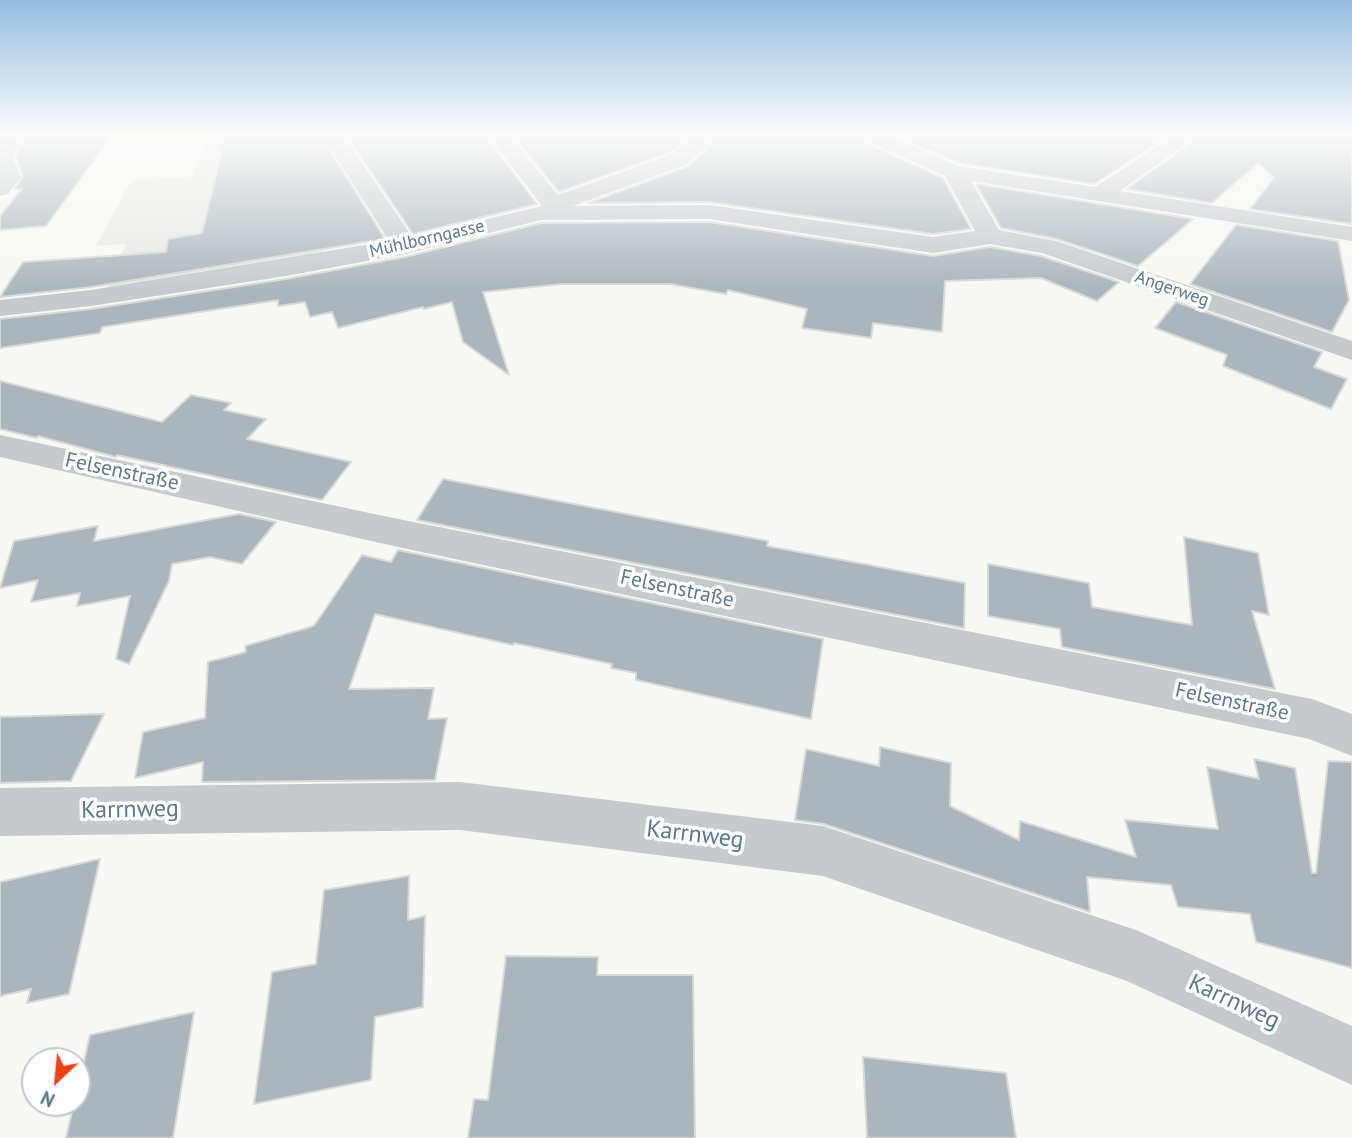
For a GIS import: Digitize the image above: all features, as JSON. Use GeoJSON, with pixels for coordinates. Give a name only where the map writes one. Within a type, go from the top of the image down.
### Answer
{"type":"FeatureCollection","features":[{"type":"Feature","properties":{"kind":"street"},"geometry":{"type":"LineString","coordinates":[[366,186],[405,246]]}},
{"type":"Feature","properties":{"kind":"street"},"geometry":{"type":"LineString","coordinates":[[538,186],[556,209],[613,186]]}},
{"type":"Feature","properties":{"kind":"street"},"geometry":{"type":"LineString","coordinates":[[962,186],[990,236]]}},
{"type":"Feature","properties":{"kind":"street"},"geometry":{"type":"LineString","coordinates":[[1048,186],[1352,234]]}},
{"type":"Feature","properties":{"kind":"street"},"geometry":{"type":"LineString","coordinates":[[1100,194],[1112,186]]}},
{"type":"Feature","properties":{"kind":"street","name":"Mühlborngasse"},"geometry":{"type":"LineString","coordinates":[[0,308],[91,298],[405,246],[556,209],[709,212],[933,245],[990,236]]}},
{"type":"Feature","properties":{"kind":"street","name":"Angerweg"},"geometry":{"type":"LineString","coordinates":[[990,236],[1047,246],[1352,351]]}},
{"type":"Feature","properties":{"kind":"street","name":"Felsenstraße"},"geometry":{"type":"LineString","coordinates":[[0,446],[398,533],[1312,719],[1352,735]]}},
{"type":"Feature","properties":{"kind":"street","name":"Karrnweg"},"geometry":{"type":"LineString","coordinates":[[0,812],[460,806],[824,851],[1136,957],[1352,1056]]}},
{"type":"Feature","properties":{"kind":"shaded area"},"geometry":{"type":"Polygon","coordinates":[[[128,186],[298,186],[323,254],[106,291],[126,244],[96,246],[128,186]]]}},
{"type":"Feature","properties":{"kind":"building"},"geometry":{"type":"Polygon","coordinates":[[[17,186],[75,186],[46,226],[0,230],[0,216],[22,189],[15,189],[17,186]]]}},
{"type":"Feature","properties":{"kind":"building"},"geometry":{"type":"Polygon","coordinates":[[[213,186],[352,186],[385,239],[91,287],[0,297],[23,262],[166,252],[168,239],[202,233],[213,186]]]}},
{"type":"Feature","properties":{"kind":"building"},"geometry":{"type":"Polygon","coordinates":[[[381,186],[523,186],[537,204],[413,234],[381,186]]]}},
{"type":"Feature","properties":{"kind":"building"},"geometry":{"type":"Polygon","coordinates":[[[554,186],[576,186],[559,192],[554,186]]]}},
{"type":"Feature","properties":{"kind":"building"},"geometry":{"type":"Polygon","coordinates":[[[634,186],[947,186],[971,229],[933,234],[709,202],[588,203],[634,186]]]}},
{"type":"Feature","properties":{"kind":"building"},"geometry":{"type":"Polygon","coordinates":[[[977,186],[1193,219],[1138,266],[1057,239],[1001,228],[977,186]]]}},
{"type":"Feature","properties":{"kind":"building"},"geometry":{"type":"Polygon","coordinates":[[[1131,186],[1231,186],[1212,203],[1127,189],[1131,186]]]}},
{"type":"Feature","properties":{"kind":"building"},"geometry":{"type":"Polygon","coordinates":[[[1268,186],[1352,186],[1352,224],[1250,209],[1268,186]]]}},
{"type":"Feature","properties":{"kind":"building"},"geometry":{"type":"Polygon","coordinates":[[[709,222],[933,256],[990,247],[1041,256],[1119,282],[1097,301],[1041,278],[945,281],[942,332],[873,323],[871,338],[802,328],[807,309],[728,290],[726,294],[670,284],[562,284],[483,292],[509,375],[463,342],[452,302],[338,328],[332,312],[310,317],[305,302],[278,306],[278,300],[102,327],[100,333],[0,348],[0,319],[91,309],[286,279],[405,257],[541,223],[709,222]]]}},
{"type":"Feature","properties":{"kind":"building"},"geometry":{"type":"Polygon","coordinates":[[[1236,225],[1338,241],[1349,300],[1332,332],[1190,284],[1236,225]]]}},
{"type":"Feature","properties":{"kind":"building"},"geometry":{"type":"Polygon","coordinates":[[[1176,302],[1322,352],[1314,367],[1347,379],[1331,409],[1223,366],[1227,355],[1155,328],[1176,302]]]}},
{"type":"Feature","properties":{"kind":"building"},"geometry":{"type":"Polygon","coordinates":[[[0,381],[162,422],[191,395],[231,403],[224,410],[266,419],[247,439],[351,462],[322,500],[117,455],[116,457],[38,436],[37,438],[0,429],[0,381]]]}},
{"type":"Feature","properties":{"kind":"building"},"geometry":{"type":"Polygon","coordinates":[[[443,479],[768,541],[767,546],[965,583],[964,628],[417,520],[443,479]]]}},
{"type":"Feature","properties":{"kind":"building"},"geometry":{"type":"Polygon","coordinates":[[[239,514],[276,522],[242,564],[210,557],[172,564],[169,581],[129,664],[116,659],[130,596],[77,606],[80,593],[31,602],[38,580],[0,588],[14,541],[98,526],[94,541],[239,514]]]}},
{"type":"Feature","properties":{"kind":"building"},"geometry":{"type":"Polygon","coordinates":[[[1184,537],[1258,553],[1269,615],[1252,611],[1275,689],[1062,647],[1060,629],[988,616],[988,564],[1089,583],[1092,607],[1192,625],[1184,537]]]}},
{"type":"Feature","properties":{"kind":"building"},"geometry":{"type":"Polygon","coordinates":[[[398,550],[823,639],[811,719],[636,680],[636,673],[611,668],[612,664],[375,614],[349,689],[434,688],[428,719],[447,718],[435,780],[202,782],[203,762],[135,778],[143,732],[205,718],[208,662],[246,652],[245,646],[314,626],[362,555],[391,562],[398,550]]]}},
{"type":"Feature","properties":{"kind":"building"},"geometry":{"type":"Polygon","coordinates":[[[104,714],[71,781],[0,783],[0,717],[104,714]]]}},
{"type":"Feature","properties":{"kind":"building"},"geometry":{"type":"Polygon","coordinates":[[[880,747],[951,763],[950,806],[1019,840],[1020,821],[1136,857],[1125,820],[1218,829],[1207,767],[1259,779],[1254,759],[1295,768],[1312,873],[1316,873],[1328,761],[1352,762],[1352,968],[1256,942],[1250,914],[1178,907],[1171,885],[1087,877],[1090,912],[824,824],[795,820],[806,749],[879,766],[880,747]]]}},
{"type":"Feature","properties":{"kind":"building"},"geometry":{"type":"Polygon","coordinates":[[[100,859],[69,994],[27,1003],[31,989],[0,996],[0,882],[100,859]]]}},
{"type":"Feature","properties":{"kind":"building"},"geometry":{"type":"Polygon","coordinates":[[[409,876],[408,920],[425,916],[423,1007],[375,1017],[371,1080],[254,1104],[272,972],[316,964],[324,890],[409,876]]]}},
{"type":"Feature","properties":{"kind":"building"},"geometry":{"type":"Polygon","coordinates":[[[506,956],[598,957],[597,975],[693,975],[695,1138],[468,1138],[474,1099],[488,1100],[506,956]]]}},
{"type":"Feature","properties":{"kind":"building"},"geometry":{"type":"Polygon","coordinates":[[[194,1012],[173,1138],[66,1138],[71,1117],[91,1117],[91,1047],[87,1047],[90,1035],[194,1012]]]}},
{"type":"Feature","properties":{"kind":"building"},"geometry":{"type":"Polygon","coordinates":[[[863,1057],[1006,1073],[1016,1138],[867,1138],[863,1057]]]}}]}
